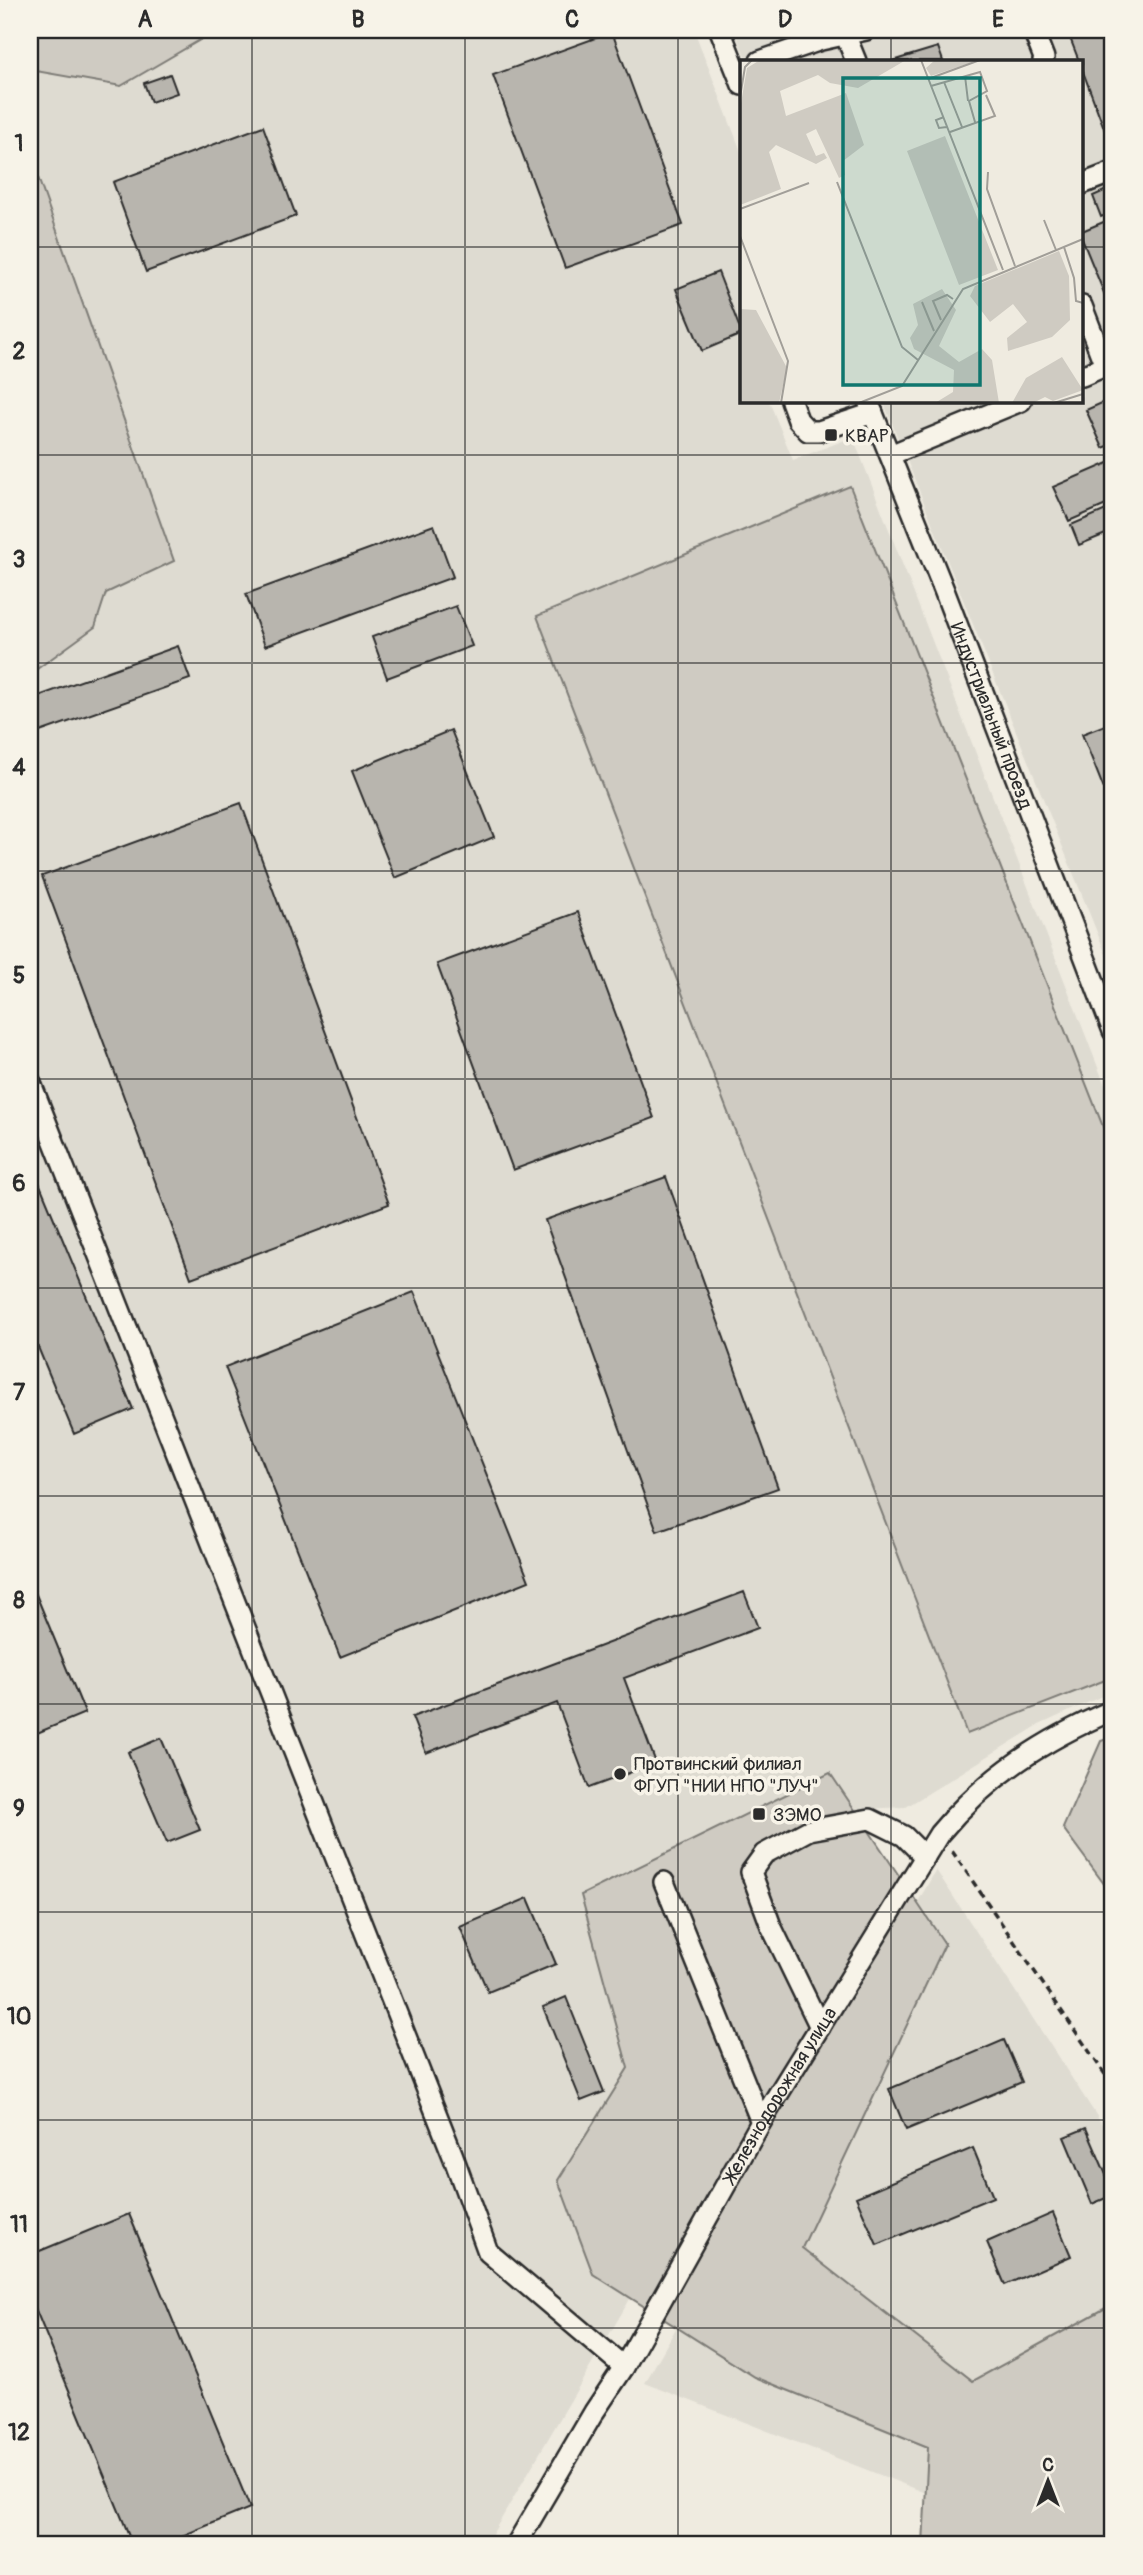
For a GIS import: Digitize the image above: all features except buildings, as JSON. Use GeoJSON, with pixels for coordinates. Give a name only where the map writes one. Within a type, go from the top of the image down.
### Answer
{"type":"FeatureCollection","features":[{"type":"Feature","properties":{"kind":"street"},"geometry":{"type":"LineString","coordinates":[[720,30],[740,74]]}},
{"type":"Feature","properties":{"kind":"street"},"geometry":{"type":"LineString","coordinates":[[764,60],[821,40],[866,30]]}},
{"type":"Feature","properties":{"kind":"street"},"geometry":{"type":"LineString","coordinates":[[1033,30],[1043,60]]}},
{"type":"Feature","properties":{"kind":"street"},"geometry":{"type":"LineString","coordinates":[[845,34],[856,60]]}},
{"type":"Feature","properties":{"kind":"street"},"geometry":{"type":"LineString","coordinates":[[1084,183],[1113,172]]}},
{"type":"Feature","properties":{"kind":"street"},"geometry":{"type":"LineString","coordinates":[[1084,310],[1109,366],[1084,375]]}},
{"type":"Feature","properties":{"kind":"street"},"geometry":{"type":"LineString","coordinates":[[791,402],[798,420],[808,430],[819,430],[871,407]]}},
{"type":"Feature","properties":{"kind":"street"},"geometry":{"type":"LineString","coordinates":[[890,455],[994,406],[1016,402]]}},
{"type":"Feature","properties":{"kind":"street","name":"Индустриальный проезд"},"geometry":{"type":"LineString","coordinates":[[871,407],[1113,1031]]}},
{"type":"Feature","properties":{"kind":"street"},"geometry":{"type":"LineString","coordinates":[[30,1081],[453,2156],[488,2252],[624,2367]]}},
{"type":"Feature","properties":{"kind":"street","name":"Железнодорожная улица"},"geometry":{"type":"LineString","coordinates":[[516,2545],[594,2412],[624,2367],[761,2122],[939,1834],[963,1805],[1003,1770],[1068,1730],[1113,1710]]}},
{"type":"Feature","properties":{"kind":"street"},"geometry":{"type":"LineString","coordinates":[[820,2026],[771,1926],[751,1872],[764,1854],[809,1830],[870,1819],[904,1836],[925,1857]]}},
{"type":"Feature","properties":{"kind":"street"},"geometry":{"type":"LineString","coordinates":[[663,1882],[761,2122]]}},
{"type":"Feature","properties":{"kind":"path"},"geometry":{"type":"LineString","coordinates":[[939,1834],[1113,2086]]}},
{"type":"Feature","properties":{"kind":"shaded area"},"geometry":{"type":"Polygon","coordinates":[[[30,30],[694,30],[740,149],[740,402],[769,402],[793,460],[853,437],[1113,1106],[1113,1691],[1037,1726],[906,1807],[842,1810],[795,2017],[486,2545],[30,2545],[30,30]]]}},
{"type":"Feature","properties":{"kind":"shaded area"},"geometry":{"type":"Polygon","coordinates":[[[30,30],[217,30],[121,86],[30,70],[30,30]]]}},
{"type":"Feature","properties":{"kind":"shaded area"},"geometry":{"type":"Polygon","coordinates":[[[734,30],[1113,30],[1113,972],[883,402],[1084,402],[1084,60],[747,60],[734,30]]]}},
{"type":"Feature","properties":{"kind":"shaded area"},"geometry":{"type":"Polygon","coordinates":[[[30,155],[174,561],[106,593],[95,627],[30,674],[30,155]]]}},
{"type":"Feature","properties":{"kind":"shaded area"},"geometry":{"type":"Polygon","coordinates":[[[850,486],[1113,1152],[1113,1677],[967,1734],[537,616],[850,486]]]}},
{"type":"Feature","properties":{"kind":"shaded area"},"geometry":{"type":"Polygon","coordinates":[[[1113,1737],[1113,1896],[1063,1828],[1101,1741],[1113,1737]]]}},
{"type":"Feature","properties":{"kind":"shaded area"},"geometry":{"type":"Polygon","coordinates":[[[830,1773],[945,1944],[802,2248],[973,2381],[1113,2304],[1113,2545],[923,2545],[928,2447],[755,2377],[593,2274],[558,2180],[628,2068],[581,1895],[830,1773]]]}},
{"type":"Feature","properties":{"kind":"shaded area"},"geometry":{"type":"Polygon","coordinates":[[[936,1870],[1113,2141],[1113,2396],[939,2498],[645,2383],[936,1870]]]}},
{"type":"Feature","properties":{"kind":"place","name":"КВАР"},"geometry":{"type":"Point","coordinates":[831,435]}},
{"type":"Feature","properties":{"kind":"place","name":"Протвинский филиал ФГУП \"НИИ НПО \"ЛУЧ\""},"geometry":{"type":"Point","coordinates":[620,1774]}},
{"type":"Feature","properties":{"kind":"place","name":"ЗЭМО"},"geometry":{"type":"Point","coordinates":[759,1814]}}]}
